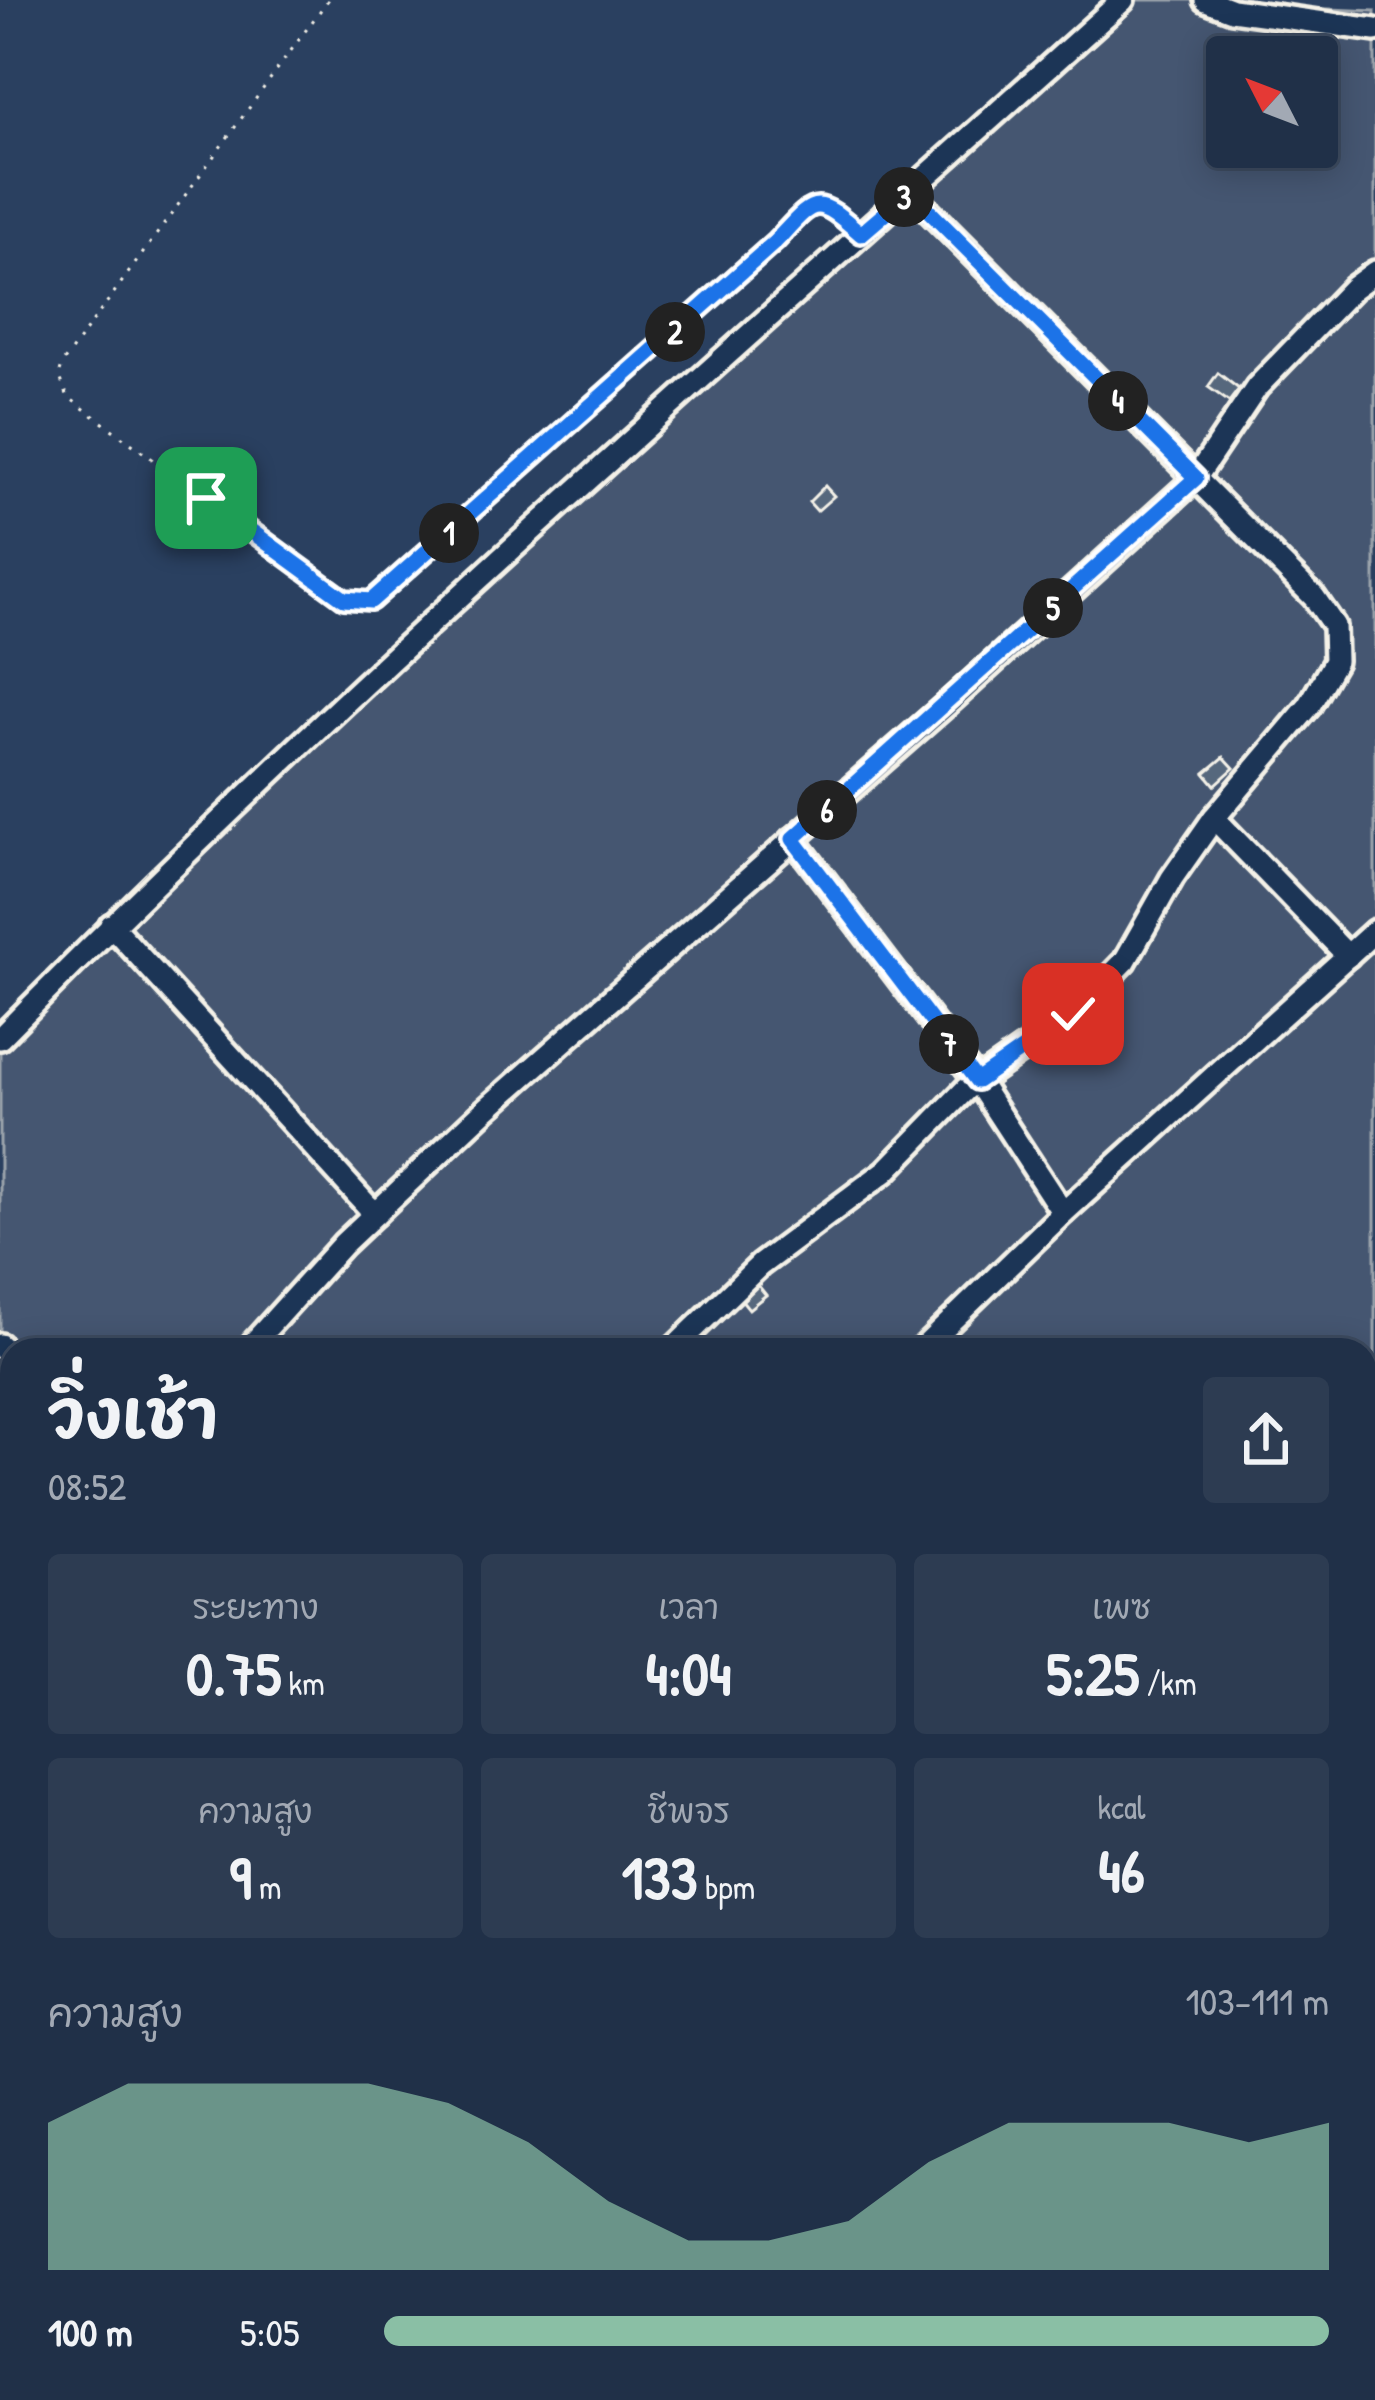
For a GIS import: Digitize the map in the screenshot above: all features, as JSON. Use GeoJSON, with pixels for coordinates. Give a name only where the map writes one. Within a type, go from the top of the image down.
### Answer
{"type":"FeatureCollection","features":[{"type":"Feature","properties":{"kind":"street"},"geometry":{"type":"LineString","coordinates":[[0,1038],[111,925],[481,579],[1124,0]]}},
{"type":"Feature","properties":{"kind":"street"},"geometry":{"type":"LineString","coordinates":[[1206,0],[1232,10],[1375,30]]}},
{"type":"Feature","properties":{"kind":"street"},"geometry":{"type":"LineString","coordinates":[[684,1338],[760,1265],[886,1171],[977,1081],[1073,1014],[1125,962],[1172,878],[1214,818],[1309,706],[1335,661],[1334,626],[1314,597],[910,192]]}},
{"type":"Feature","properties":{"kind":"street"},"geometry":{"type":"LineString","coordinates":[[258,1338],[374,1214],[482,1112],[1196,478],[1257,387],[1353,287],[1375,272]]}},
{"type":"Feature","properties":{"kind":"street"},"geometry":{"type":"LineString","coordinates":[[1214,818],[1348,956]]}},
{"type":"Feature","properties":{"kind":"street"},"geometry":{"type":"LineString","coordinates":[[793,839],[977,1081],[1064,1214]]}},
{"type":"Feature","properties":{"kind":"street"},"geometry":{"type":"LineString","coordinates":[[111,925],[374,1214]]}},
{"type":"Feature","properties":{"kind":"street"},"geometry":{"type":"LineString","coordinates":[[934,1338],[1375,931]]}},
{"type":"Feature","properties":{"kind":"path"},"geometry":{"type":"LineString","coordinates":[[328,0],[64,361],[59,375],[68,397],[349,601],[366,603],[376,597],[810,207],[830,208],[861,234]]}},
{"type":"Feature","properties":{"kind":"shaded area"},"geometry":{"type":"Polygon","coordinates":[[[1107,0],[1237,0],[1258,6],[1375,11],[1375,1338],[0,1338],[0,1050],[118,930],[1107,0]]]}},
{"type":"Feature","properties":{"kind":"building"},"geometry":{"type":"Polygon","coordinates":[[[1218,373],[1239,389],[1229,402],[1208,387],[1218,373]]]}},
{"type":"Feature","properties":{"kind":"building"},"geometry":{"type":"Polygon","coordinates":[[[825,486],[834,496],[817,511],[809,502],[825,486]]]}},
{"type":"Feature","properties":{"kind":"building"},"geometry":{"type":"Polygon","coordinates":[[[1224,757],[1234,768],[1215,785],[1205,773],[1224,757]]]}},
{"type":"Feature","properties":{"kind":"building"},"geometry":{"type":"Polygon","coordinates":[[[753,1279],[766,1295],[749,1309],[736,1293],[753,1279]]]}},
{"type":"Feature","properties":{"kind":"route"},"geometry":{"type":"LineString","coordinates":[[206,498],[344,599],[371,601],[810,207],[825,205],[861,234],[910,192],[1196,478],[793,839],[977,1081],[1073,1014]]}}]}
